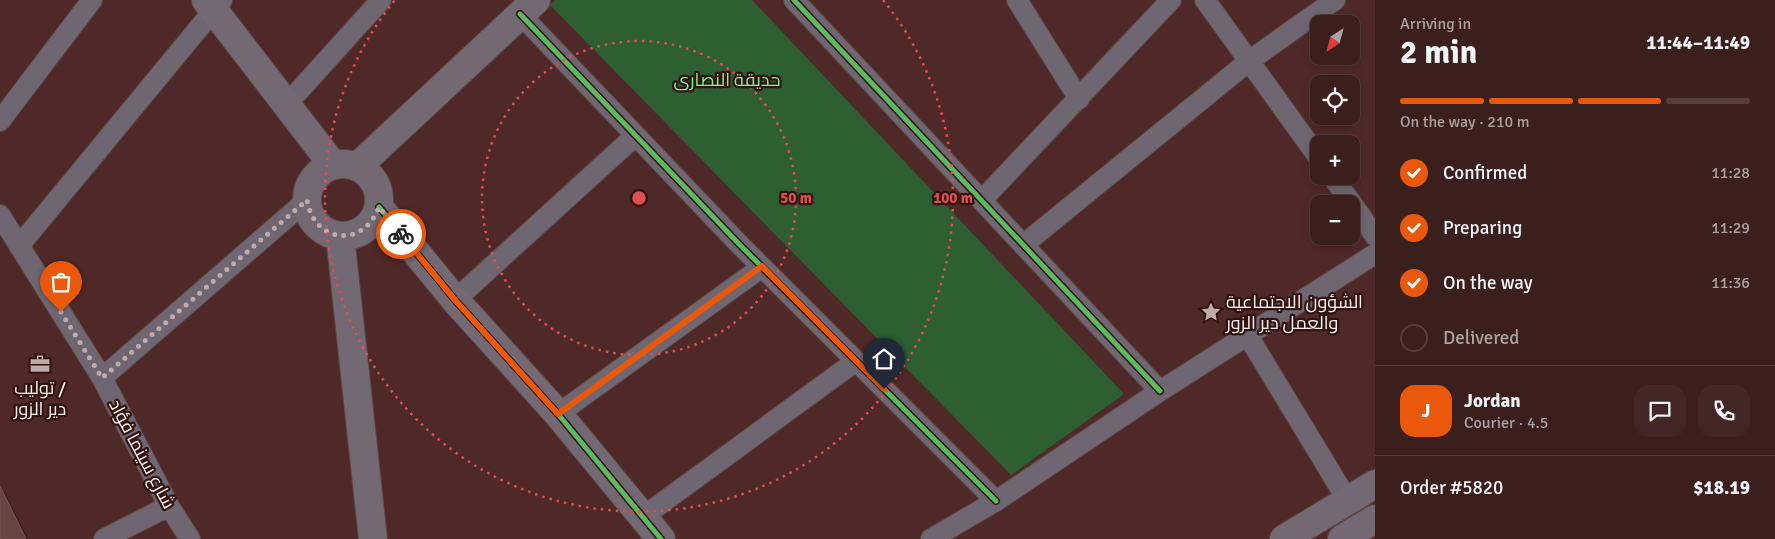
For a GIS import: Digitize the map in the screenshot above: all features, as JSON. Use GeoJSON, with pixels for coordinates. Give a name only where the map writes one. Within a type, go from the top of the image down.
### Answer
{"type":"FeatureCollection","features":[{"type":"Feature","properties":{"kind":"street"},"geometry":{"type":"LineString","coordinates":[[0,122],[92,0]]}},
{"type":"Feature","properties":{"kind":"street"},"geometry":{"type":"LineString","coordinates":[[287,104],[381,0]]}},
{"type":"Feature","properties":{"kind":"street"},"geometry":{"type":"LineString","coordinates":[[794,0],[1160,391]]}},
{"type":"Feature","properties":{"kind":"street"},"geometry":{"type":"LineString","coordinates":[[1017,0],[1079,99]]}},
{"type":"Feature","properties":{"kind":"street"},"geometry":{"type":"LineString","coordinates":[[982,200],[1171,0]]}},
{"type":"Feature","properties":{"kind":"street"},"geometry":{"type":"LineString","coordinates":[[1205,0],[1310,146]]}},
{"type":"Feature","properties":{"kind":"street"},"geometry":{"type":"LineString","coordinates":[[1023,245],[1249,61],[1335,0]]}},
{"type":"Feature","properties":{"kind":"street"},"geometry":{"type":"LineString","coordinates":[[19,246],[214,3],[287,104],[345,166]]}},
{"type":"Feature","properties":{"kind":"street"},"geometry":{"type":"LineString","coordinates":[[345,166],[528,7],[635,136],[996,501]]}},
{"type":"Feature","properties":{"kind":"street"},"geometry":{"type":"LineString","coordinates":[[455,300],[635,136]]}},
{"type":"Feature","properties":{"kind":"street"},"geometry":{"type":"LineString","coordinates":[[345,166],[367,173],[375,183],[379,195],[379,207],[369,226],[361,232],[340,236],[321,228],[313,220],[307,200],[309,188],[314,178],[323,170],[345,166]]}},
{"type":"Feature","properties":{"kind":"street"},"geometry":{"type":"LineString","coordinates":[[1338,185],[1375,236]]}},
{"type":"Feature","properties":{"kind":"street"},"geometry":{"type":"LineString","coordinates":[[102,378],[307,200]]}},
{"type":"Feature","properties":{"kind":"street"},"geometry":{"type":"LineString","coordinates":[[379,207],[455,300],[558,414],[644,516],[661,539]]}},
{"type":"Feature","properties":{"kind":"street","name":"شارع سينما فؤاد"},"geometry":{"type":"LineString","coordinates":[[0,216],[102,378],[169,506],[190,539]]}},
{"type":"Feature","properties":{"kind":"street"},"geometry":{"type":"LineString","coordinates":[[340,236],[373,539]]}},
{"type":"Feature","properties":{"kind":"street"},"geometry":{"type":"LineString","coordinates":[[931,539],[996,501],[1160,391],[1375,254]]}},
{"type":"Feature","properties":{"kind":"street"},"geometry":{"type":"LineString","coordinates":[[558,414],[762,266]]}},
{"type":"Feature","properties":{"kind":"street"},"geometry":{"type":"LineString","coordinates":[[1248,336],[1348,501]]}},
{"type":"Feature","properties":{"kind":"street"},"geometry":{"type":"LineString","coordinates":[[644,516],[856,361]]}},
{"type":"Feature","properties":{"kind":"street"},"geometry":{"type":"LineString","coordinates":[[1284,539],[1375,484]]}},
{"type":"Feature","properties":{"kind":"street"},"geometry":{"type":"LineString","coordinates":[[104,539],[169,506]]}},
{"type":"Feature","properties":{"kind":"street"},"geometry":{"type":"LineString","coordinates":[[1342,539],[1375,519]]}},
{"type":"Feature","properties":{"kind":"green space","name":"حديقة النصارى"},"geometry":{"type":"Polygon","coordinates":[[[555,0],[752,0],[1124,394],[1011,475],[550,5],[555,0]]]}},
{"type":"Feature","properties":{"kind":"building"},"geometry":{"type":"Polygon","coordinates":[[[0,486],[26,539],[0,539],[0,486]]]}},
{"type":"Feature","properties":{"kind":"cycle path"},"geometry":{"type":"LineString","coordinates":[[794,0],[1160,391]]}},
{"type":"Feature","properties":{"kind":"cycle path"},"geometry":{"type":"LineString","coordinates":[[520,14],[739,244],[996,501]]}},
{"type":"Feature","properties":{"kind":"cycle path"},"geometry":{"type":"LineString","coordinates":[[379,207],[455,300],[558,414],[661,539]]}},
{"type":"Feature","properties":{"kind":"way so far"},"geometry":{"type":"LineString","coordinates":[[61,312],[102,378],[307,200],[313,220],[330,233],[340,236],[361,232],[369,226],[379,207],[401,234]]}},
{"type":"Feature","properties":{"kind":"place","name":"الشؤون الاجتماعية والعمل دير الزور"},"geometry":{"type":"Point","coordinates":[1211,312]}},
{"type":"Feature","properties":{"kind":"place","name":"توليب / دير الزور"},"geometry":{"type":"Point","coordinates":[40,364]}},
{"type":"Feature","properties":{"kind":"route"},"geometry":{"type":"LineString","coordinates":[[401,234],[455,300],[558,414],[762,266],[884,389]]}}]}
